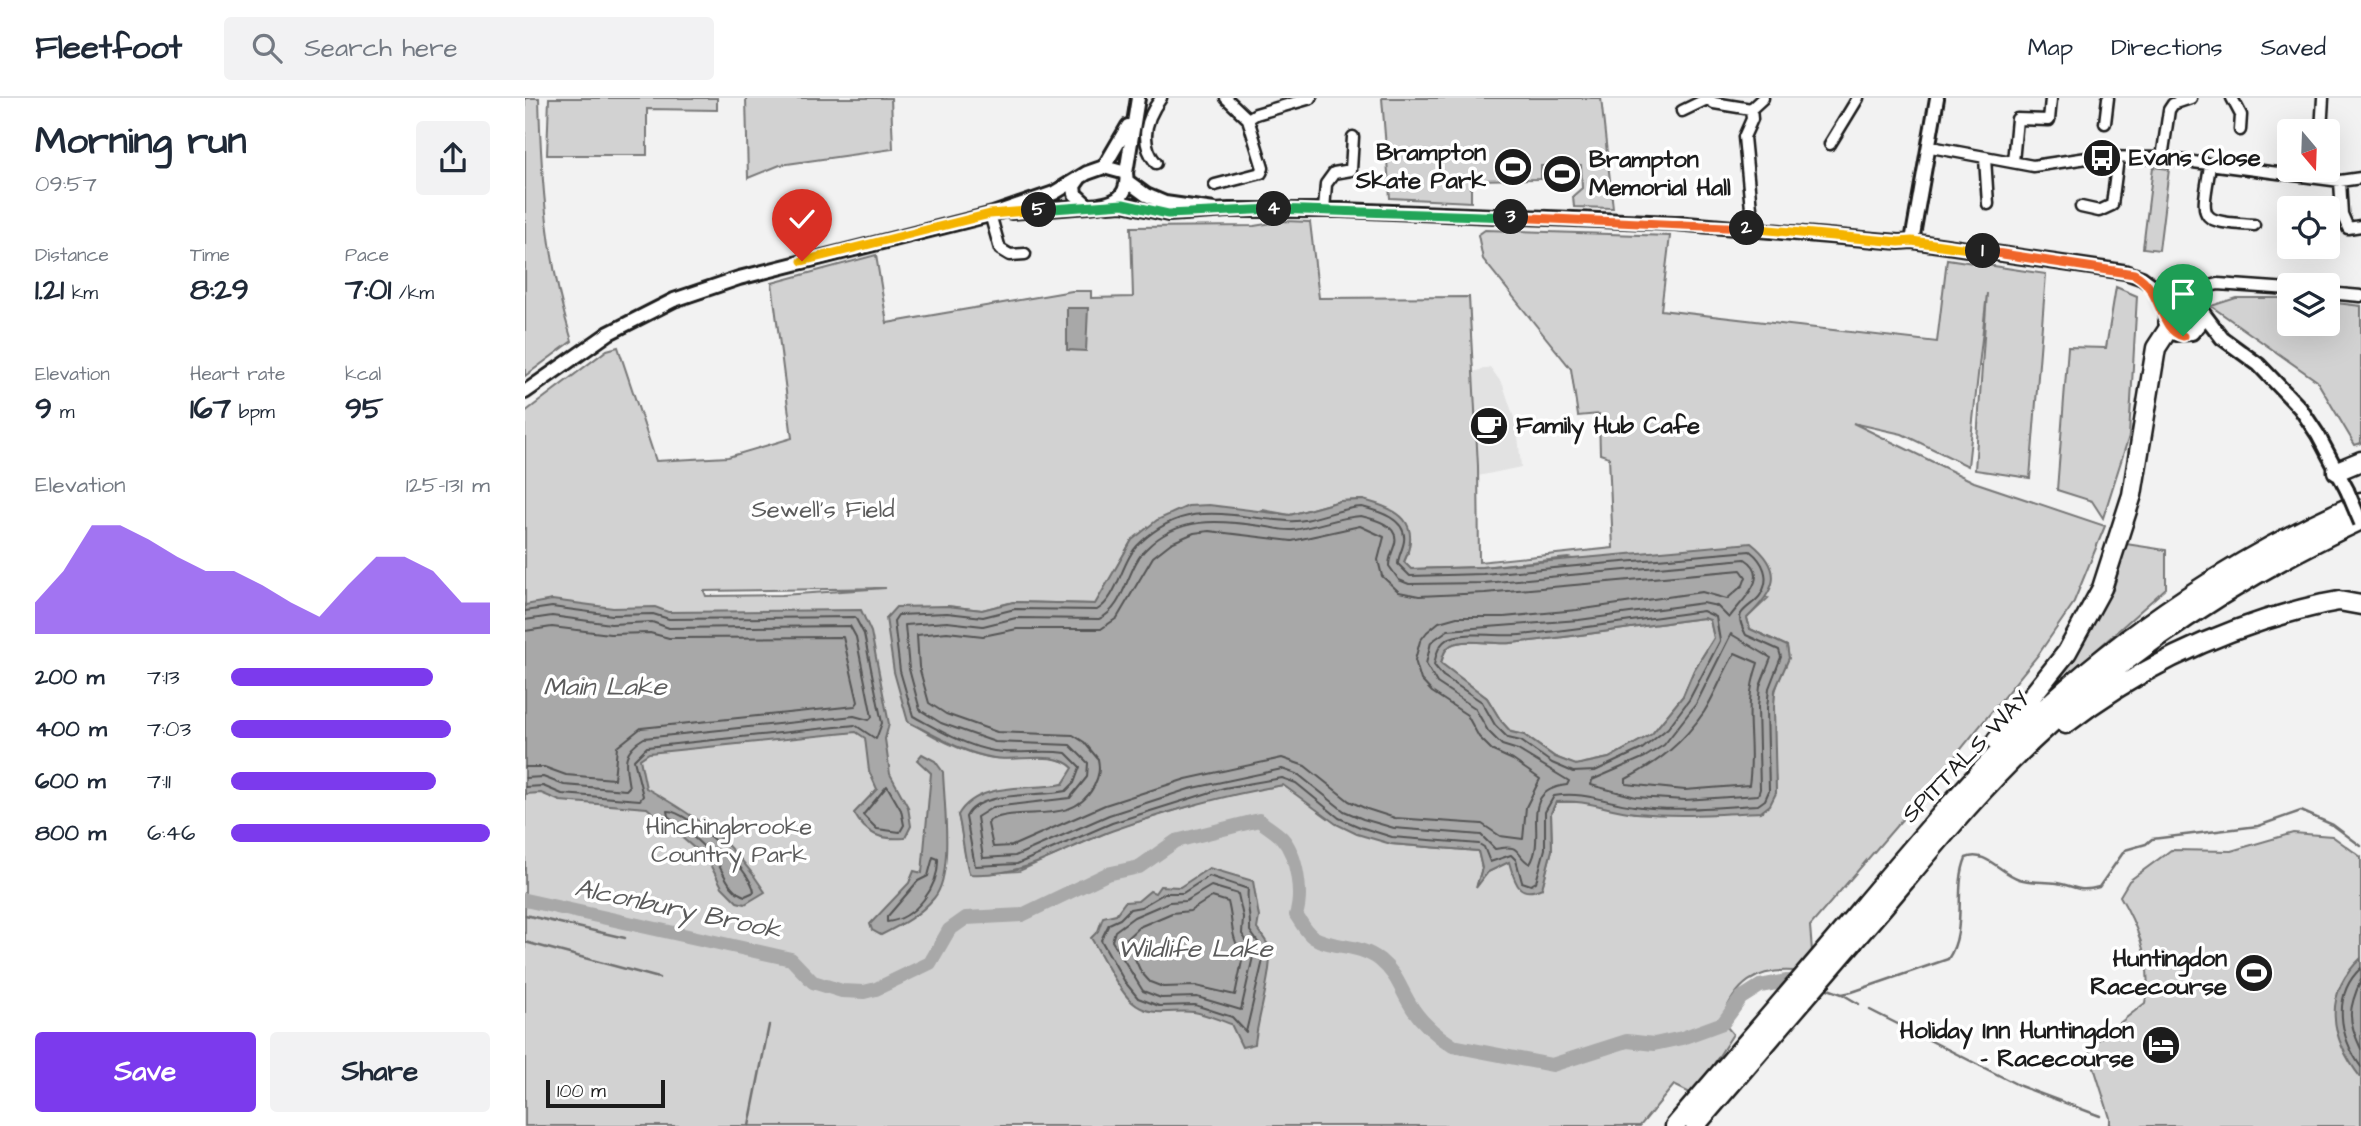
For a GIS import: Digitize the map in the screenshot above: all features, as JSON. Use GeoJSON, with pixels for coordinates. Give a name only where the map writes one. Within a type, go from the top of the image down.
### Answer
{"type":"FeatureCollection","features":[{"type":"Feature","properties":{"kind":"highway"},"geometry":{"type":"LineString","coordinates":[[1926,833],[1954,790],[2067,652],[2102,588],[2132,495],[2156,348],[2167,321]]}},
{"type":"Feature","properties":{"kind":"highway"},"geometry":{"type":"LineString","coordinates":[[2337,471],[2361,461]]}},
{"type":"Feature","properties":{"kind":"highway","name":"SPITTALS WAY"},"geometry":{"type":"LineString","coordinates":[[1835,952],[1926,833],[2005,746],[2123,643],[2219,577],[2354,496]]}},
{"type":"Feature","properties":{"kind":"highway","name":"SPITTALS WAY"},"geometry":{"type":"LineString","coordinates":[[1675,1126],[1787,1007],[1962,813],[2050,724],[2143,648],[2243,582],[2361,521]]}},
{"type":"Feature","properties":{"kind":"highway"},"geometry":{"type":"LineString","coordinates":[[1962,813],[2066,724],[2138,674],[2162,661],[2195,644],[2262,619],[2339,601],[2361,606]]}},
{"type":"Feature","properties":{"kind":"highway","name":"SPITTALS WAY"},"geometry":{"type":"LineString","coordinates":[[1695,1126],[1787,1007]]}},
{"type":"Feature","properties":{"kind":"main road"},"geometry":{"type":"LineString","coordinates":[[1108,205],[1122,196],[1137,98]]}},
{"type":"Feature","properties":{"kind":"main road"},"geometry":{"type":"LineString","coordinates":[[1912,241],[1931,147],[1937,98]]}},
{"type":"Feature","properties":{"kind":"main road"},"geometry":{"type":"LineString","coordinates":[[525,392],[609,333],[667,303],[739,278],[991,214],[1054,193],[1104,167],[1133,117]]}},
{"type":"Feature","properties":{"kind":"main road"},"geometry":{"type":"LineString","coordinates":[[1104,167],[1126,177],[1146,195],[1165,203],[1200,205],[1216,210]]}},
{"type":"Feature","properties":{"kind":"main road"},"geometry":{"type":"LineString","coordinates":[[1079,178],[1074,186],[1075,194],[1078,201],[1088,206]]}},
{"type":"Feature","properties":{"kind":"main road"},"geometry":{"type":"LineString","coordinates":[[991,214],[1123,204],[1168,214],[1216,210],[1324,210],[1675,223],[1912,241],[2125,272],[2184,298],[2202,310],[2222,338],[2259,365],[2294,400],[2354,496],[2361,521]]}},
{"type":"Feature","properties":{"kind":"main road"},"geometry":{"type":"LineString","coordinates":[[2149,284],[2176,334],[2222,338]]}},
{"type":"Feature","properties":{"kind":"main road"},"geometry":{"type":"LineString","coordinates":[[2167,321],[2166,307],[2184,298]]}},
{"type":"Feature","properties":{"kind":"main road"},"geometry":{"type":"LineString","coordinates":[[2192,334],[2198,329],[2202,310]]}},
{"type":"Feature","properties":{"kind":"street"},"geometry":{"type":"LineString","coordinates":[[1156,163],[1150,156],[1145,134],[1150,114],[1161,98]]}},
{"type":"Feature","properties":{"kind":"street"},"geometry":{"type":"LineString","coordinates":[[1215,185],[1261,173],[1263,168],[1248,119],[1226,98]]}},
{"type":"Feature","properties":{"kind":"street"},"geometry":{"type":"LineString","coordinates":[[1248,119],[1256,114],[1311,98]]}},
{"type":"Feature","properties":{"kind":"street"},"geometry":{"type":"LineString","coordinates":[[1682,111],[1706,98],[1751,110]]}},
{"type":"Feature","properties":{"kind":"street"},"geometry":{"type":"LineString","coordinates":[[1751,110],[1763,98]]}},
{"type":"Feature","properties":{"kind":"street"},"geometry":{"type":"LineString","coordinates":[[1830,144],[1859,98]]}},
{"type":"Feature","properties":{"kind":"street"},"geometry":{"type":"LineString","coordinates":[[2105,123],[2108,98]]}},
{"type":"Feature","properties":{"kind":"street"},"geometry":{"type":"LineString","coordinates":[[2162,158],[2171,101],[2191,98]]}},
{"type":"Feature","properties":{"kind":"street"},"geometry":{"type":"LineString","coordinates":[[2232,98],[2241,116],[2240,130]]}},
{"type":"Feature","properties":{"kind":"street"},"geometry":{"type":"LineString","coordinates":[[2322,119],[2323,98]]}},
{"type":"Feature","properties":{"kind":"street"},"geometry":{"type":"LineString","coordinates":[[2013,162],[2017,119],[2049,120],[2051,99]]}},
{"type":"Feature","properties":{"kind":"street"},"geometry":{"type":"LineString","coordinates":[[1751,110],[1752,119],[1744,137],[1753,229]]}},
{"type":"Feature","properties":{"kind":"street"},"geometry":{"type":"LineString","coordinates":[[1324,210],[1326,184],[1334,173],[1350,170],[1353,137]]}},
{"type":"Feature","properties":{"kind":"street"},"geometry":{"type":"LineString","coordinates":[[1931,147],[2033,166],[2094,157],[2162,158],[2277,174]]}},
{"type":"Feature","properties":{"kind":"street"},"geometry":{"type":"LineString","coordinates":[[1985,158],[1988,204]]}},
{"type":"Feature","properties":{"kind":"street"},"geometry":{"type":"LineString","coordinates":[[2081,208],[2099,211],[2112,205],[2118,158]]}},
{"type":"Feature","properties":{"kind":"street"},"geometry":{"type":"LineString","coordinates":[[2210,166],[2204,205],[2208,216],[2215,222],[2254,225]]}},
{"type":"Feature","properties":{"kind":"street"},"geometry":{"type":"LineString","coordinates":[[2361,178],[2340,181],[2342,214],[2348,228],[2361,226]]}},
{"type":"Feature","properties":{"kind":"street"},"geometry":{"type":"LineString","coordinates":[[991,214],[1000,249],[1010,255],[1025,254]]}},
{"type":"Feature","properties":{"kind":"street"},"geometry":{"type":"LineString","coordinates":[[2184,298],[2218,284],[2277,288]]}},
{"type":"Feature","properties":{"kind":"street"},"geometry":{"type":"LineString","coordinates":[[2202,310],[2207,287]]}},
{"type":"Feature","properties":{"kind":"street"},"geometry":{"type":"LineString","coordinates":[[2340,294],[2361,296]]}},
{"type":"Feature","properties":{"kind":"shaded area"},"geometry":{"type":"Polygon","coordinates":[[[1490,367],[1503,385],[1514,418],[1523,422],[1518,435],[1521,467],[1478,476],[1473,372],[1490,367]]]}},
{"type":"Feature","properties":{"kind":"green space"},"geometry":{"type":"Polygon","coordinates":[[[525,98],[539,98],[541,159],[551,251],[572,341],[525,376],[525,98]]]}},
{"type":"Feature","properties":{"kind":"green space"},"geometry":{"type":"Polygon","coordinates":[[[549,98],[717,98],[717,110],[647,109],[647,155],[547,155],[549,98]]]}},
{"type":"Feature","properties":{"kind":"green space"},"geometry":{"type":"Polygon","coordinates":[[[746,98],[891,98],[893,149],[780,165],[748,178],[746,98]]]}},
{"type":"Feature","properties":{"kind":"green space"},"geometry":{"type":"Polygon","coordinates":[[[1382,98],[1601,98],[1613,208],[1574,207],[1573,196],[1582,188],[1581,165],[1541,166],[1541,179],[1471,180],[1471,202],[1390,198],[1382,98]]]}},
{"type":"Feature","properties":{"kind":"green space"},"geometry":{"type":"Polygon","coordinates":[[[2153,167],[2169,169],[2159,250],[2143,248],[2153,167]]]}},
{"type":"Feature","properties":{"kind":"green space"},"geometry":{"type":"Polygon","coordinates":[[[1285,221],[1310,222],[1319,298],[1469,297],[1478,466],[1479,562],[1613,548],[1609,457],[1600,454],[1599,414],[1578,416],[1571,369],[1483,259],[1478,235],[1485,230],[1670,236],[1661,310],[1937,342],[1947,259],[2046,274],[2030,478],[1975,470],[1987,293],[1968,466],[1902,434],[1853,423],[1974,482],[2105,526],[2073,604],[2038,655],[1930,787],[1810,926],[1812,951],[1795,971],[1769,972],[1740,988],[1721,1020],[1733,1034],[1694,1095],[1674,1085],[1640,1126],[525,1126],[525,412],[607,350],[618,347],[656,461],[728,457],[792,438],[772,283],[876,255],[887,323],[1072,291],[1091,291],[1091,298],[1133,297],[1131,227],[1254,226],[1285,221]],[[1362,500],[1340,501],[1290,515],[1263,510],[1132,540],[1096,604],[1014,602],[982,610],[947,606],[913,724],[952,745],[983,756],[1004,759],[1057,759],[1074,768],[1063,784],[958,815],[970,874],[1019,871],[1114,829],[1226,795],[1283,785],[1391,844],[1478,851],[1482,868],[1477,885],[1488,872],[1509,861],[1542,888],[1552,850],[1551,813],[1556,802],[1594,802],[1634,813],[1776,793],[1774,705],[1787,659],[1787,646],[1750,629],[1747,618],[1768,598],[1568,558],[1482,567],[1410,569],[1404,562],[1408,553],[1362,500]],[[886,588],[704,591],[706,596],[782,595],[886,588]]]}},
{"type":"Feature","properties":{"kind":"green space"},"geometry":{"type":"Polygon","coordinates":[[[2116,287],[2137,296],[2129,436],[2103,518],[2092,501],[2057,490],[2068,347],[2106,348],[2116,287]]]}},
{"type":"Feature","properties":{"kind":"green space"},"geometry":{"type":"Polygon","coordinates":[[[2236,298],[2277,298],[2277,336],[2340,336],[2340,303],[2361,306],[2361,443],[2355,445],[2317,381],[2211,306],[2236,298]]]}},
{"type":"Feature","properties":{"kind":"green space"},"geometry":{"type":"Polygon","coordinates":[[[2126,544],[2166,550],[2166,588],[2065,678],[2059,673],[2113,590],[2126,544]]]}},
{"type":"Feature","properties":{"kind":"green space"},"geometry":{"type":"Polygon","coordinates":[[[1704,618],[1710,620],[1714,638],[1694,670],[1683,696],[1652,734],[1609,758],[1575,765],[1555,757],[1524,735],[1511,732],[1487,698],[1441,664],[1447,649],[1457,643],[1511,643],[1704,618]]]}},
{"type":"Feature","properties":{"kind":"green space","name":"Huntingdon Racecourse"},"geometry":{"type":"Polygon","coordinates":[[[2293,833],[2332,836],[2361,857],[2361,1126],[2110,1126],[2110,1118],[2088,1048],[2145,1003],[2147,975],[2143,947],[2120,896],[2129,881],[2171,850],[2231,851],[2293,833]]]}},
{"type":"Feature","properties":{"kind":"water"},"geometry":{"type":"Polygon","coordinates":[[[1067,308],[1088,308],[1086,351],[1067,350],[1067,308]]]}},
{"type":"Feature","properties":{"kind":"water"},"geometry":{"type":"Polygon","coordinates":[[[1363,500],[1387,508],[1404,519],[1410,537],[1404,562],[1411,569],[1482,567],[1751,543],[1769,563],[1773,581],[1764,599],[1747,618],[1750,629],[1787,646],[1789,658],[1775,690],[1776,793],[1770,805],[1761,812],[1667,815],[1625,812],[1587,803],[1556,802],[1551,813],[1552,850],[1542,888],[1534,891],[1522,890],[1518,886],[1509,862],[1488,872],[1476,888],[1482,868],[1478,851],[1391,844],[1357,834],[1336,824],[1283,785],[1220,798],[1117,829],[1028,866],[991,874],[970,874],[958,815],[967,804],[978,796],[991,792],[1063,784],[1073,768],[1057,759],[1004,759],[982,756],[908,722],[894,672],[886,618],[896,607],[947,606],[982,610],[1013,602],[1095,604],[1132,540],[1157,520],[1188,506],[1209,505],[1290,515],[1340,501],[1363,500]],[[1704,618],[1511,643],[1457,643],[1447,649],[1441,663],[1487,698],[1511,732],[1524,735],[1555,757],[1576,765],[1609,758],[1652,734],[1683,696],[1694,670],[1714,638],[1710,620],[1704,618]]]}},
{"type":"Feature","properties":{"kind":"water","name":"Main Lake"},"geometry":{"type":"Polygon","coordinates":[[[552,600],[613,608],[655,607],[668,612],[861,610],[871,632],[889,724],[885,739],[890,774],[908,807],[911,826],[905,838],[881,837],[869,831],[854,813],[877,789],[869,771],[865,738],[856,732],[649,753],[640,759],[646,788],[682,809],[713,832],[753,874],[765,892],[745,904],[737,902],[722,887],[707,859],[647,808],[560,801],[541,793],[525,794],[525,605],[552,600]]]}},
{"type":"Feature","properties":{"kind":"water"},"geometry":{"type":"Polygon","coordinates":[[[922,754],[935,761],[943,772],[946,838],[944,873],[934,898],[923,910],[881,935],[872,930],[870,924],[909,883],[914,871],[922,873],[931,773],[917,760],[922,754]]]}},
{"type":"Feature","properties":{"kind":"water","name":"Wildlife Lake"},"geometry":{"type":"Polygon","coordinates":[[[1209,868],[1253,881],[1259,917],[1257,929],[1269,948],[1269,968],[1255,1044],[1242,1047],[1231,1024],[1194,1012],[1154,1012],[1132,1002],[1116,981],[1091,938],[1098,931],[1103,917],[1116,914],[1125,902],[1138,901],[1150,891],[1155,893],[1160,886],[1180,887],[1209,868]]]}},
{"type":"Feature","properties":{"kind":"water"},"geometry":{"type":"Polygon","coordinates":[[[2361,958],[2361,1078],[2342,1048],[2335,1017],[2340,987],[2361,958]]]}},
{"type":"Feature","properties":{"kind":"waterway","name":"Alconbury Brook"},"geometry":{"type":"LineString","coordinates":[[1825,988],[1842,994],[1852,992],[1948,959],[1957,935],[1962,870],[1966,858],[1973,856],[1987,860],[2012,876],[2024,880],[2092,889],[2099,887],[2125,850],[2146,844],[2152,839],[2258,826],[2301,811],[2333,825],[2361,846]]}},
{"type":"Feature","properties":{"kind":"waterway","name":"Alconbury Brook"},"geometry":{"type":"LineString","coordinates":[[525,900],[791,959],[813,982],[842,991],[864,992],[930,963],[949,930],[966,918],[1022,915],[1107,874],[1139,867],[1176,841],[1259,820],[1282,838],[1291,854],[1299,886],[1296,915],[1308,932],[1320,941],[1355,948],[1380,960],[1422,1020],[1453,1046],[1552,1065],[1627,1041],[1654,1044],[1682,1038],[1723,1023],[1741,998],[1760,986],[1787,981],[1805,984]]}},
{"type":"Feature","properties":{"kind":"waterway"},"geometry":{"type":"LineString","coordinates":[[525,915],[625,938]]}},
{"type":"Feature","properties":{"kind":"waterway"},"geometry":{"type":"LineString","coordinates":[[525,942],[659,978]]}},
{"type":"Feature","properties":{"kind":"waterway"},"geometry":{"type":"LineString","coordinates":[[1842,994],[1859,1004]]}},
{"type":"Feature","properties":{"kind":"waterway"},"geometry":{"type":"LineString","coordinates":[[1870,1010],[2020,1086],[2100,1116]]}},
{"type":"Feature","properties":{"kind":"waterway"},"geometry":{"type":"LineString","coordinates":[[749,1126],[769,1025]]}},
{"type":"Feature","properties":{"kind":"place","name":"Evans Close"},"geometry":{"type":"Point","coordinates":[2102,158]}},
{"type":"Feature","properties":{"kind":"place","name":"Brampton Skate Park"},"geometry":{"type":"Point","coordinates":[1513,167]}},
{"type":"Feature","properties":{"kind":"place","name":"Brampton Memorial Hall"},"geometry":{"type":"Point","coordinates":[1562,174]}},
{"type":"Feature","properties":{"kind":"place","name":"Family Hub Cafe"},"geometry":{"type":"Point","coordinates":[1489,426]}},
{"type":"Feature","properties":{"kind":"place","name":"Huntingdon Racecourse"},"geometry":{"type":"Point","coordinates":[2254,973]}},
{"type":"Feature","properties":{"kind":"place","name":"Holiday Inn Huntingdon - Racecourse"},"geometry":{"type":"Point","coordinates":[2161,1045]}},
{"type":"Feature","properties":{"kind":"route"},"geometry":{"type":"LineString","coordinates":[[802,261],[990,214],[1123,204],[1168,214],[1200,214],[1216,210],[1377,210],[1675,223],[1912,241],[2134,274],[2149,284],[2160,303],[2166,324],[2176,334],[2183,336]]}},
{"type":"Feature","properties":{"kind":"park label","name":"Sewell's Field"},"geometry":{"type":"Point","coordinates":[823,510]}},
{"type":"Feature","properties":{"kind":"park label","name":"Hinchingbrooke Country Park"},"geometry":{"type":"Point","coordinates":[729,841]}}]}
